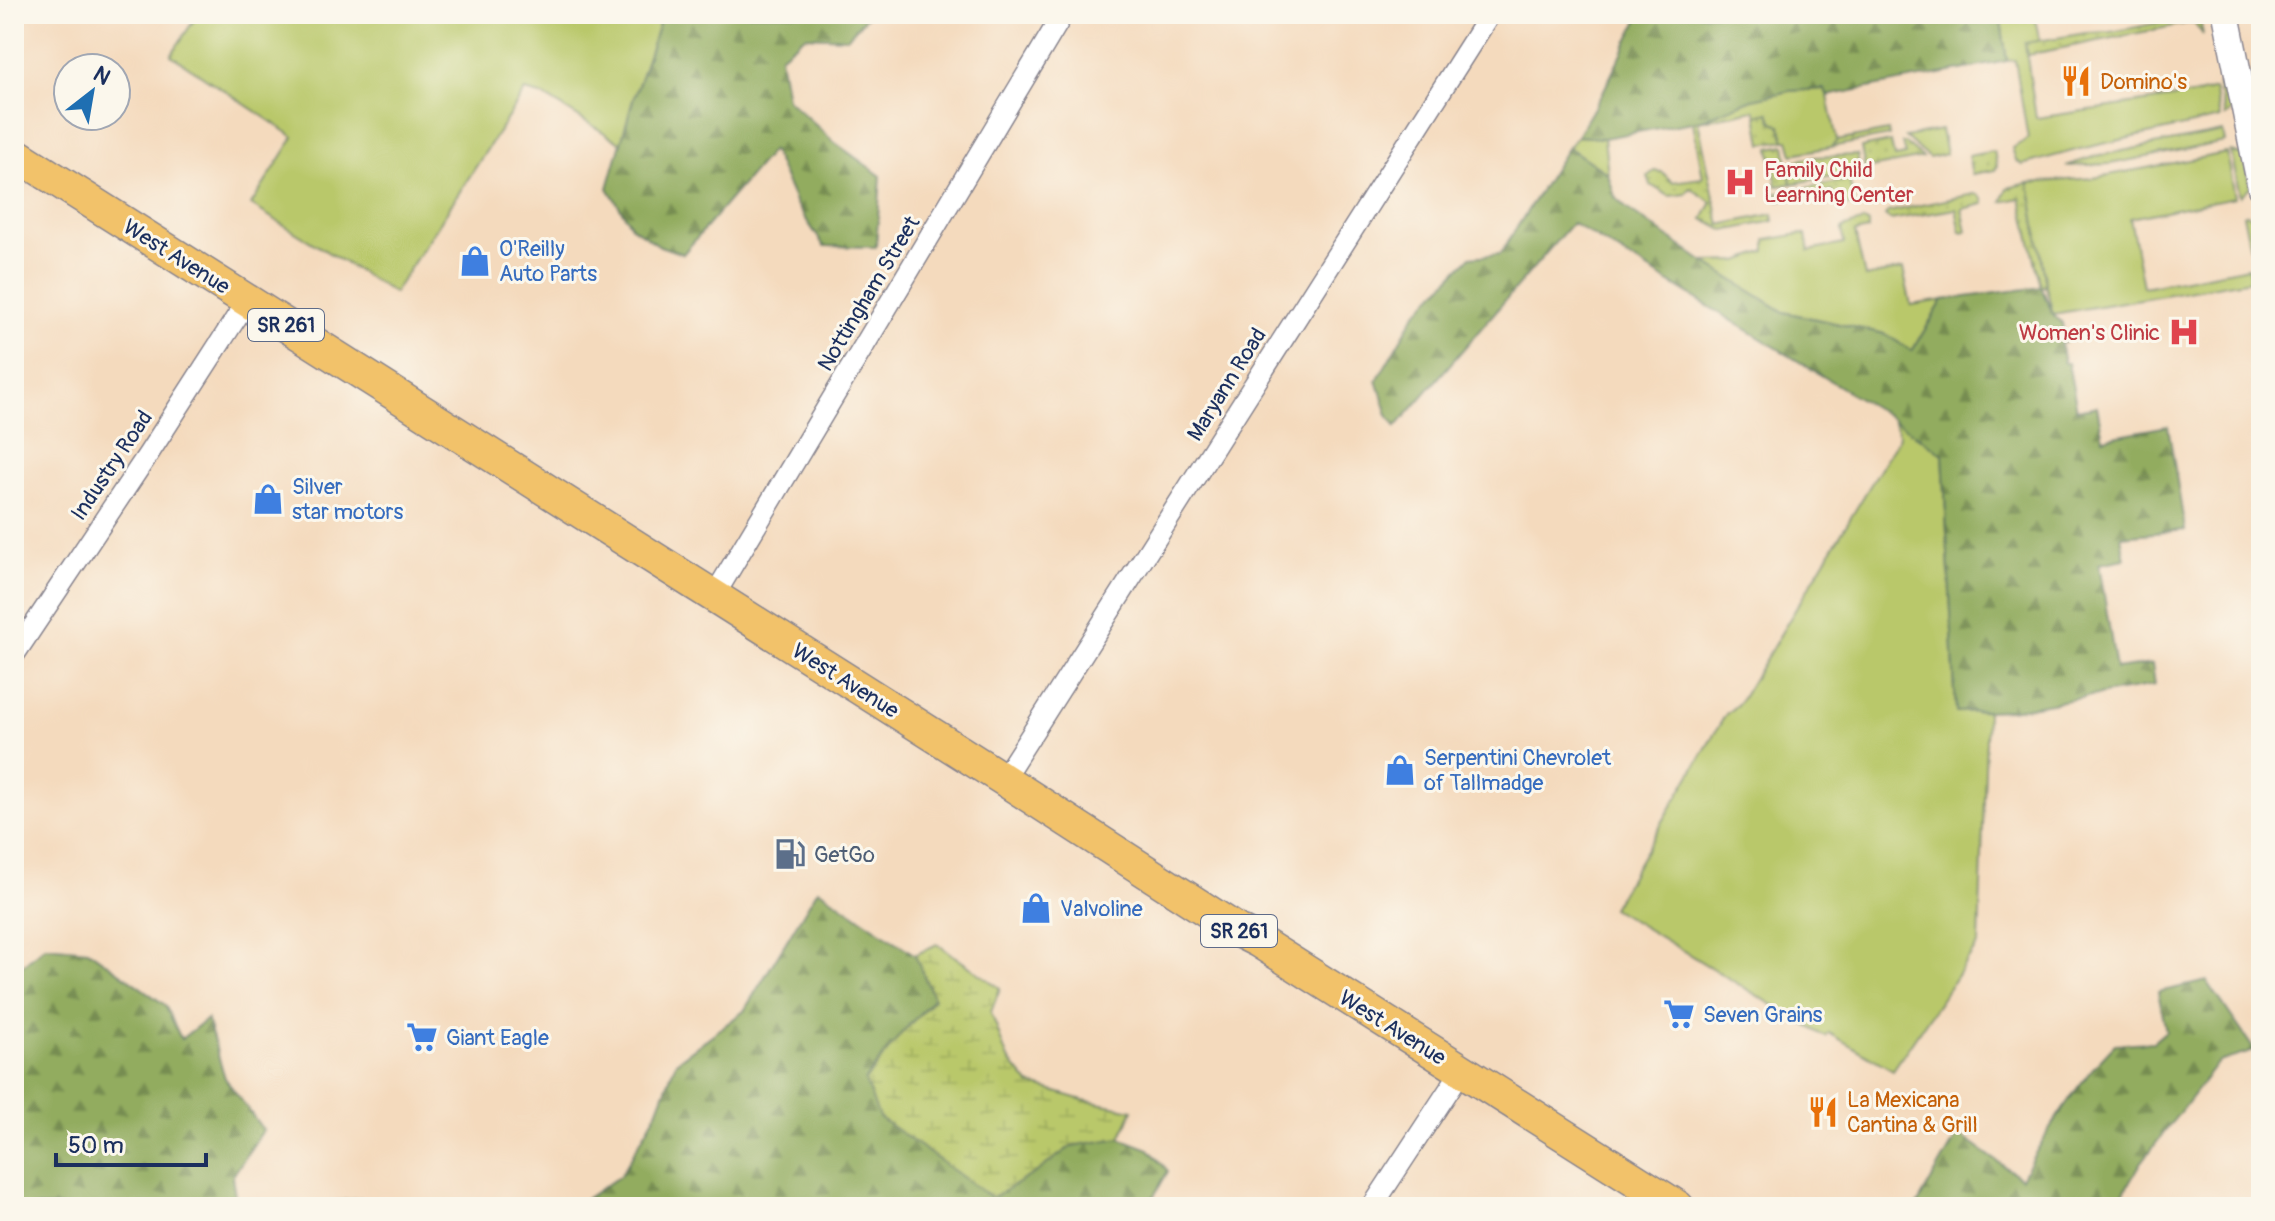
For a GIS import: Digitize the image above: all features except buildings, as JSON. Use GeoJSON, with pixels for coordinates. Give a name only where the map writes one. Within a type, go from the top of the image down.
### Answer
{"type":"FeatureCollection","features":[{"type":"Feature","properties":{"kind":"main road","name":"West Avenue"},"geometry":{"type":"LineString","coordinates":[[14,153],[1678,1207]]}},
{"type":"Feature","properties":{"kind":"street","name":"Nottingham Street"},"geometry":{"type":"LineString","coordinates":[[714,596],[1063,14]]}},
{"type":"Feature","properties":{"kind":"street","name":"Maryann Road"},"geometry":{"type":"LineString","coordinates":[[1003,779],[1490,14]]}},
{"type":"Feature","properties":{"kind":"street"},"geometry":{"type":"LineString","coordinates":[[2226,14],[2261,188]]}},
{"type":"Feature","properties":{"kind":"street","name":"Industry Road"},"geometry":{"type":"LineString","coordinates":[[14,655],[247,301]]}},
{"type":"Feature","properties":{"kind":"street"},"geometry":{"type":"LineString","coordinates":[[1372,1207],[1462,1070]]}},
{"type":"Feature","properties":{"kind":"green space"},"geometry":{"type":"Polygon","coordinates":[[[198,14],[667,14],[659,24],[621,143],[544,96],[525,91],[394,293],[251,205],[294,137],[171,55],[198,14]]]}},
{"type":"Feature","properties":{"kind":"green space"},"geometry":{"type":"Polygon","coordinates":[[[667,14],[869,14],[847,38],[805,36],[780,56],[787,99],[834,142],[881,176],[876,247],[824,246],[797,206],[772,150],[683,254],[660,246],[632,227],[608,188],[633,100],[659,24],[667,14]]]}},
{"type":"Feature","properties":{"kind":"green space"},"geometry":{"type":"Polygon","coordinates":[[[1641,14],[2000,14],[2007,61],[1828,96],[1824,89],[1790,91],[1753,99],[1698,121],[1604,138],[1577,136],[1602,94],[1641,14]]]}},
{"type":"Feature","properties":{"kind":"green space"},"geometry":{"type":"Polygon","coordinates":[[[2000,14],[2034,14],[2040,42],[2025,44],[2036,118],[2214,89],[2220,118],[2022,165],[2016,160],[2012,148],[2028,139],[2015,60],[2007,61],[2000,14]]]}},
{"type":"Feature","properties":{"kind":"green space"},"geometry":{"type":"Polygon","coordinates":[[[2190,14],[2199,14],[2203,35],[2194,22],[2027,55],[2025,43],[2111,32],[2190,17],[2190,14]]]}},
{"type":"Feature","properties":{"kind":"green space"},"geometry":{"type":"Polygon","coordinates":[[[2218,85],[2231,92],[2232,96],[2232,109],[2225,117],[2218,85]]]}},
{"type":"Feature","properties":{"kind":"green space"},"geometry":{"type":"Polygon","coordinates":[[[1825,89],[1837,141],[1831,147],[1793,154],[1789,140],[1785,140],[1780,126],[1772,121],[1769,112],[1757,115],[1755,110],[1698,121],[1753,99],[1790,91],[1825,89]]]}},
{"type":"Feature","properties":{"kind":"green space"},"geometry":{"type":"Polygon","coordinates":[[[1769,112],[1772,121],[1780,126],[1785,140],[1762,144],[1757,115],[1769,112]]]}},
{"type":"Feature","properties":{"kind":"green space"},"geometry":{"type":"Polygon","coordinates":[[[1698,121],[1720,225],[1773,214],[1774,221],[1725,231],[1703,219],[1712,202],[1690,188],[1686,194],[1669,196],[1651,185],[1648,176],[1654,171],[1662,172],[1672,182],[1703,178],[1693,122],[1698,121]]]}},
{"type":"Feature","properties":{"kind":"green space"},"geometry":{"type":"Polygon","coordinates":[[[1941,130],[1946,154],[1929,158],[1905,137],[1941,130]]]}},
{"type":"Feature","properties":{"kind":"green space"},"geometry":{"type":"Polygon","coordinates":[[[1888,131],[1889,136],[1831,147],[1837,141],[1888,131]]]}},
{"type":"Feature","properties":{"kind":"green space"},"geometry":{"type":"Polygon","coordinates":[[[2223,132],[2225,142],[2110,164],[2066,166],[2096,156],[2223,132]]]}},
{"type":"Feature","properties":{"kind":"green space"},"geometry":{"type":"Polygon","coordinates":[[[1577,136],[1604,138],[1608,174],[1568,147],[1577,136]]]}},
{"type":"Feature","properties":{"kind":"green space"},"geometry":{"type":"Polygon","coordinates":[[[1891,142],[1894,157],[1905,155],[1902,143],[1905,143],[1923,158],[1865,169],[1861,148],[1891,142]]]}},
{"type":"Feature","properties":{"kind":"green space"},"geometry":{"type":"Polygon","coordinates":[[[1785,145],[1791,184],[1777,186],[1770,148],[1785,145]]]}},
{"type":"Feature","properties":{"kind":"green space"},"geometry":{"type":"Polygon","coordinates":[[[1568,147],[1608,174],[1615,197],[1626,208],[1784,312],[1885,334],[1912,351],[1943,300],[2041,287],[2053,314],[2062,323],[2065,342],[2060,343],[2064,363],[2068,363],[2077,410],[2097,406],[2103,438],[2168,426],[2185,530],[2121,536],[2125,559],[2099,564],[2116,669],[2152,664],[2155,685],[2011,710],[1956,712],[1943,454],[1893,419],[1572,223],[1396,427],[1388,415],[1377,380],[1416,313],[1470,257],[1500,254],[1568,147]]]}},
{"type":"Feature","properties":{"kind":"green space"},"geometry":{"type":"Polygon","coordinates":[[[1994,151],[1995,170],[1972,174],[1968,156],[1994,151]]]}},
{"type":"Feature","properties":{"kind":"green space"},"geometry":{"type":"Polygon","coordinates":[[[2231,152],[2243,155],[2250,187],[2240,196],[2231,152]]]}},
{"type":"Feature","properties":{"kind":"green space"},"geometry":{"type":"Polygon","coordinates":[[[2227,153],[2235,197],[2130,218],[2143,287],[2249,267],[2251,280],[2053,314],[2029,183],[2093,178],[2227,153]]]}},
{"type":"Feature","properties":{"kind":"green space"},"geometry":{"type":"Polygon","coordinates":[[[1857,155],[1860,171],[1791,184],[1788,162],[1857,155]]]}},
{"type":"Feature","properties":{"kind":"green space"},"geometry":{"type":"Polygon","coordinates":[[[1849,180],[1855,205],[1837,207],[1832,191],[1779,201],[1777,193],[1849,180]]]}},
{"type":"Feature","properties":{"kind":"green space"},"geometry":{"type":"Polygon","coordinates":[[[2029,183],[2046,286],[2041,287],[2021,198],[2002,202],[2007,188],[2029,183]]]}},
{"type":"Feature","properties":{"kind":"green space"},"geometry":{"type":"Polygon","coordinates":[[[1974,194],[1983,198],[1984,204],[1962,209],[1967,231],[1961,232],[1956,209],[1890,220],[1885,216],[1888,212],[1974,194]]]}},
{"type":"Feature","properties":{"kind":"green space"},"geometry":{"type":"Polygon","coordinates":[[[2247,213],[2256,220],[2258,232],[2257,243],[2250,249],[2243,214],[2247,213]]]}},
{"type":"Feature","properties":{"kind":"green space"},"geometry":{"type":"Polygon","coordinates":[[[1864,221],[1868,224],[1868,230],[1855,233],[1865,277],[1903,269],[1911,305],[1943,300],[1912,351],[1885,334],[1784,312],[1704,262],[1739,261],[1766,251],[1766,240],[1800,234],[1806,235],[1809,251],[1844,244],[1843,228],[1864,221]]]}},
{"type":"Feature","properties":{"kind":"green space"},"geometry":{"type":"Polygon","coordinates":[[[1893,419],[1943,454],[1956,712],[1987,711],[1979,943],[1893,1070],[1829,1033],[1826,1037],[1612,908],[1726,714],[1739,703],[1900,436],[1893,419]]]}},
{"type":"Feature","properties":{"kind":"green space"},"geometry":{"type":"Polygon","coordinates":[[[818,889],[915,955],[934,998],[865,1080],[992,1198],[1038,1171],[1071,1146],[1120,1138],[1149,1149],[1168,1171],[1154,1196],[1134,1206],[1086,1198],[1080,1207],[574,1207],[621,1175],[657,1112],[676,1062],[744,1011],[818,889]]]}},
{"type":"Feature","properties":{"kind":"green space"},"geometry":{"type":"Polygon","coordinates":[[[937,944],[1000,988],[991,1012],[1007,1057],[1029,1084],[1083,1100],[1133,1110],[1120,1138],[1071,1146],[1038,1171],[992,1198],[879,1117],[865,1081],[901,1034],[934,999],[915,955],[937,944]]]}},
{"type":"Feature","properties":{"kind":"green space"},"geometry":{"type":"Polygon","coordinates":[[[45,946],[88,950],[165,1005],[181,1039],[207,1019],[225,1078],[263,1130],[232,1177],[237,1207],[14,1207],[14,970],[45,946]]]}},
{"type":"Feature","properties":{"kind":"green space"},"geometry":{"type":"Polygon","coordinates":[[[2207,981],[2255,1051],[2218,1062],[2141,1163],[2115,1207],[1916,1207],[1958,1134],[2021,1178],[2064,1107],[2115,1044],[2153,1042],[2166,1031],[2158,992],[2207,981]]]}},
{"type":"Feature","properties":{"kind":"green space"},"geometry":{"type":"Polygon","coordinates":[[[361,1199],[388,1207],[285,1207],[361,1199]]]}},
{"type":"Feature","properties":{"kind":"place","name":"Domino's"},"geometry":{"type":"Point","coordinates":[2076,81]}},
{"type":"Feature","properties":{"kind":"place","name":"Family Child Learning Center"},"geometry":{"type":"Point","coordinates":[1740,182]}},
{"type":"Feature","properties":{"kind":"place","name":"O'Reilly Auto Parts"},"geometry":{"type":"Point","coordinates":[475,261]}},
{"type":"Feature","properties":{"kind":"place","name":"Women's Clinic"},"geometry":{"type":"Point","coordinates":[2184,332]}},
{"type":"Feature","properties":{"kind":"place","name":"Silver star motors"},"geometry":{"type":"Point","coordinates":[268,499]}},
{"type":"Feature","properties":{"kind":"place","name":"Serpentini Chevrolet of Tallmadge"},"geometry":{"type":"Point","coordinates":[1400,770]}},
{"type":"Feature","properties":{"kind":"place","name":"GetGo"},"geometry":{"type":"Point","coordinates":[790,854]}},
{"type":"Feature","properties":{"kind":"place","name":"Valvoline"},"geometry":{"type":"Point","coordinates":[1036,908]}},
{"type":"Feature","properties":{"kind":"place","name":"Seven Grains"},"geometry":{"type":"Point","coordinates":[1679,1014]}},
{"type":"Feature","properties":{"kind":"place","name":"Giant Eagle"},"geometry":{"type":"Point","coordinates":[422,1037]}},
{"type":"Feature","properties":{"kind":"place","name":"La Mexicana Cantina & Grill"},"geometry":{"type":"Point","coordinates":[1823,1112]}}]}
